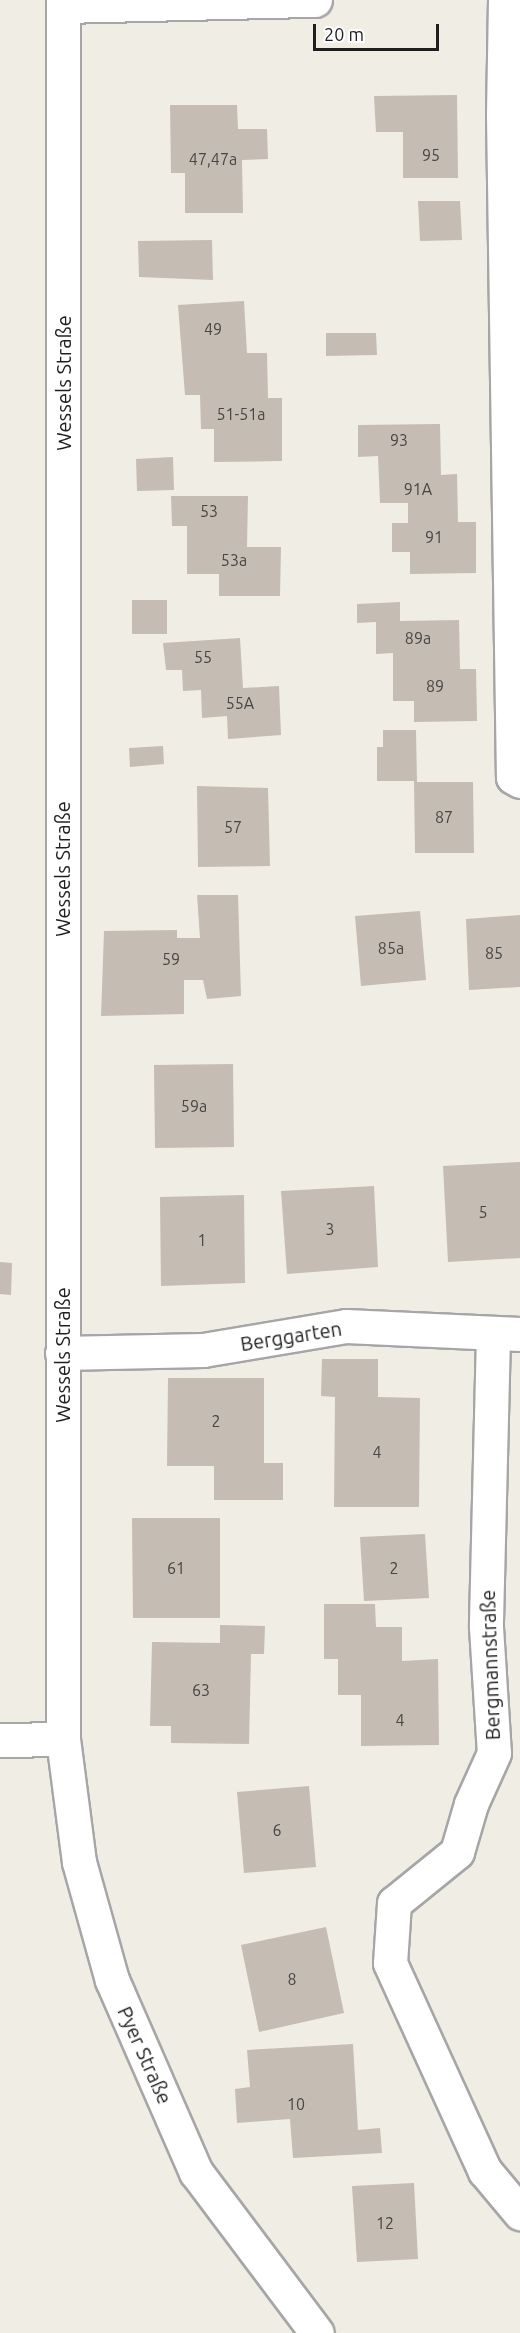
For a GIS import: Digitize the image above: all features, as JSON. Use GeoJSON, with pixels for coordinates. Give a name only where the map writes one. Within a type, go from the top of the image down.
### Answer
{"type":"FeatureCollection","features":[{"type":"Feature","properties":{"kind":"street"},"geometry":{"type":"LineString","coordinates":[[63,3],[315,0]]}},
{"type":"Feature","properties":{"kind":"street"},"geometry":{"type":"LineString","coordinates":[[505,0],[511,113],[513,777],[520,781]]}},
{"type":"Feature","properties":{"kind":"street","name":"Wessels Straße"},"geometry":{"type":"LineString","coordinates":[[63,3],[63,1739]]}},
{"type":"Feature","properties":{"kind":"street","name":"Berggarten"},"geometry":{"type":"LineString","coordinates":[[62,1353],[203,1350],[346,1326],[507,1334]]}},
{"type":"Feature","properties":{"kind":"street","name":"Bergmannstraße"},"geometry":{"type":"LineString","coordinates":[[507,1334],[486,1626],[494,1753],[471,1804],[458,1852],[394,1903],[390,1963],[485,2171],[520,2213]]}},
{"type":"Feature","properties":{"kind":"street"},"geometry":{"type":"LineString","coordinates":[[0,1740],[63,1739]]}},
{"type":"Feature","properties":{"kind":"street","name":"Pyer Straße"},"geometry":{"type":"LineString","coordinates":[[63,1739],[79,1862],[111,1980],[196,2172],[317,2333]]}},
{"type":"Feature","properties":{"kind":"building"},"geometry":{"type":"Polygon","coordinates":[[[457,95],[458,178],[403,178],[403,132],[376,132],[374,96],[457,95]]]}},
{"type":"Feature","properties":{"kind":"building"},"geometry":{"type":"Polygon","coordinates":[[[170,105],[237,105],[238,129],[267,129],[268,159],[242,160],[243,213],[185,213],[185,173],[171,173],[170,105]]]}},
{"type":"Feature","properties":{"kind":"building"},"geometry":{"type":"Polygon","coordinates":[[[418,201],[460,201],[462,240],[420,241],[418,201]]]}},
{"type":"Feature","properties":{"kind":"building"},"geometry":{"type":"Polygon","coordinates":[[[212,240],[213,280],[139,277],[138,241],[212,240]]]}},
{"type":"Feature","properties":{"kind":"building"},"geometry":{"type":"Polygon","coordinates":[[[244,301],[247,353],[267,353],[268,398],[282,398],[282,461],[214,462],[214,429],[201,429],[200,395],[185,395],[178,305],[244,301]]]}},
{"type":"Feature","properties":{"kind":"building"},"geometry":{"type":"Polygon","coordinates":[[[326,333],[376,333],[377,355],[326,356],[326,333]]]}},
{"type":"Feature","properties":{"kind":"building"},"geometry":{"type":"Polygon","coordinates":[[[440,424],[441,475],[457,474],[458,522],[476,522],[476,573],[410,574],[410,552],[392,552],[392,523],[408,523],[408,503],[380,503],[378,456],[358,457],[358,425],[440,424]]]}},
{"type":"Feature","properties":{"kind":"building"},"geometry":{"type":"Polygon","coordinates":[[[173,457],[174,490],[137,491],[136,459],[173,457]]]}},
{"type":"Feature","properties":{"kind":"building"},"geometry":{"type":"Polygon","coordinates":[[[171,496],[248,496],[247,547],[281,547],[280,596],[219,596],[219,574],[187,574],[187,526],[172,526],[171,496]]]}},
{"type":"Feature","properties":{"kind":"building"},"geometry":{"type":"Polygon","coordinates":[[[132,600],[167,600],[167,634],[132,634],[132,600]]]}},
{"type":"Feature","properties":{"kind":"building"},"geometry":{"type":"Polygon","coordinates":[[[400,602],[400,621],[459,620],[460,669],[476,669],[477,721],[414,722],[414,701],[393,701],[393,653],[376,654],[376,622],[357,623],[357,604],[400,602]]]}},
{"type":"Feature","properties":{"kind":"building"},"geometry":{"type":"Polygon","coordinates":[[[240,638],[243,688],[279,686],[281,735],[228,739],[227,716],[202,718],[201,690],[183,691],[182,670],[166,670],[163,643],[240,638]]]}},
{"type":"Feature","properties":{"kind":"building"},"geometry":{"type":"Polygon","coordinates":[[[383,730],[416,730],[417,782],[473,782],[474,853],[415,853],[414,781],[377,781],[377,747],[383,747],[383,730]]]}},
{"type":"Feature","properties":{"kind":"building"},"geometry":{"type":"Polygon","coordinates":[[[163,746],[164,764],[130,767],[129,748],[163,746]]]}},
{"type":"Feature","properties":{"kind":"building"},"geometry":{"type":"Polygon","coordinates":[[[197,786],[268,788],[270,866],[198,867],[197,786]]]}},
{"type":"Feature","properties":{"kind":"building"},"geometry":{"type":"Polygon","coordinates":[[[197,895],[238,895],[241,996],[207,999],[203,980],[184,980],[184,1014],[101,1016],[104,931],[177,930],[177,938],[200,938],[197,895]]]}},
{"type":"Feature","properties":{"kind":"building"},"geometry":{"type":"Polygon","coordinates":[[[420,911],[426,980],[361,986],[355,916],[420,911]]]}},
{"type":"Feature","properties":{"kind":"building"},"geometry":{"type":"Polygon","coordinates":[[[520,915],[520,987],[469,990],[466,919],[520,915]]]}},
{"type":"Feature","properties":{"kind":"building"},"geometry":{"type":"Polygon","coordinates":[[[233,1064],[234,1147],[155,1148],[154,1065],[233,1064]]]}},
{"type":"Feature","properties":{"kind":"building"},"geometry":{"type":"Polygon","coordinates":[[[520,1162],[520,1258],[448,1262],[443,1166],[520,1162]]]}},
{"type":"Feature","properties":{"kind":"building"},"geometry":{"type":"Polygon","coordinates":[[[374,1186],[378,1267],[287,1274],[281,1191],[374,1186]]]}},
{"type":"Feature","properties":{"kind":"building"},"geometry":{"type":"Polygon","coordinates":[[[244,1195],[245,1283],[161,1286],[160,1197],[244,1195]]]}},
{"type":"Feature","properties":{"kind":"building"},"geometry":{"type":"Polygon","coordinates":[[[0,1262],[12,1263],[11,1295],[0,1294],[0,1262]]]}},
{"type":"Feature","properties":{"kind":"building"},"geometry":{"type":"Polygon","coordinates":[[[322,1359],[378,1359],[378,1397],[420,1398],[419,1507],[334,1507],[335,1397],[321,1396],[322,1359]]]}},
{"type":"Feature","properties":{"kind":"building"},"geometry":{"type":"Polygon","coordinates":[[[168,1378],[264,1378],[264,1463],[283,1463],[283,1500],[214,1500],[214,1466],[167,1466],[168,1378]]]}},
{"type":"Feature","properties":{"kind":"building"},"geometry":{"type":"Polygon","coordinates":[[[132,1518],[220,1518],[220,1618],[133,1618],[132,1518]]]}},
{"type":"Feature","properties":{"kind":"building"},"geometry":{"type":"Polygon","coordinates":[[[425,1534],[429,1598],[364,1601],[360,1537],[425,1534]]]}},
{"type":"Feature","properties":{"kind":"building"},"geometry":{"type":"Polygon","coordinates":[[[324,1604],[375,1604],[376,1627],[402,1627],[402,1661],[438,1659],[439,1745],[361,1746],[361,1695],[338,1695],[338,1659],[324,1659],[324,1604]]]}},
{"type":"Feature","properties":{"kind":"building"},"geometry":{"type":"Polygon","coordinates":[[[220,1625],[265,1626],[264,1654],[251,1654],[249,1744],[171,1743],[171,1726],[150,1726],[152,1642],[220,1643],[220,1625]]]}},
{"type":"Feature","properties":{"kind":"building"},"geometry":{"type":"Polygon","coordinates":[[[309,1786],[316,1867],[244,1873],[237,1792],[309,1786]]]}},
{"type":"Feature","properties":{"kind":"building"},"geometry":{"type":"Polygon","coordinates":[[[326,1927],[344,2013],[259,2032],[241,1945],[326,1927]]]}},
{"type":"Feature","properties":{"kind":"building"},"geometry":{"type":"Polygon","coordinates":[[[353,2044],[358,2130],[380,2128],[382,2153],[293,2158],[290,2119],[237,2123],[235,2089],[250,2087],[247,2050],[353,2044]]]}},
{"type":"Feature","properties":{"kind":"building"},"geometry":{"type":"Polygon","coordinates":[[[414,2183],[418,2259],[357,2262],[352,2186],[414,2183]]]}}]}
